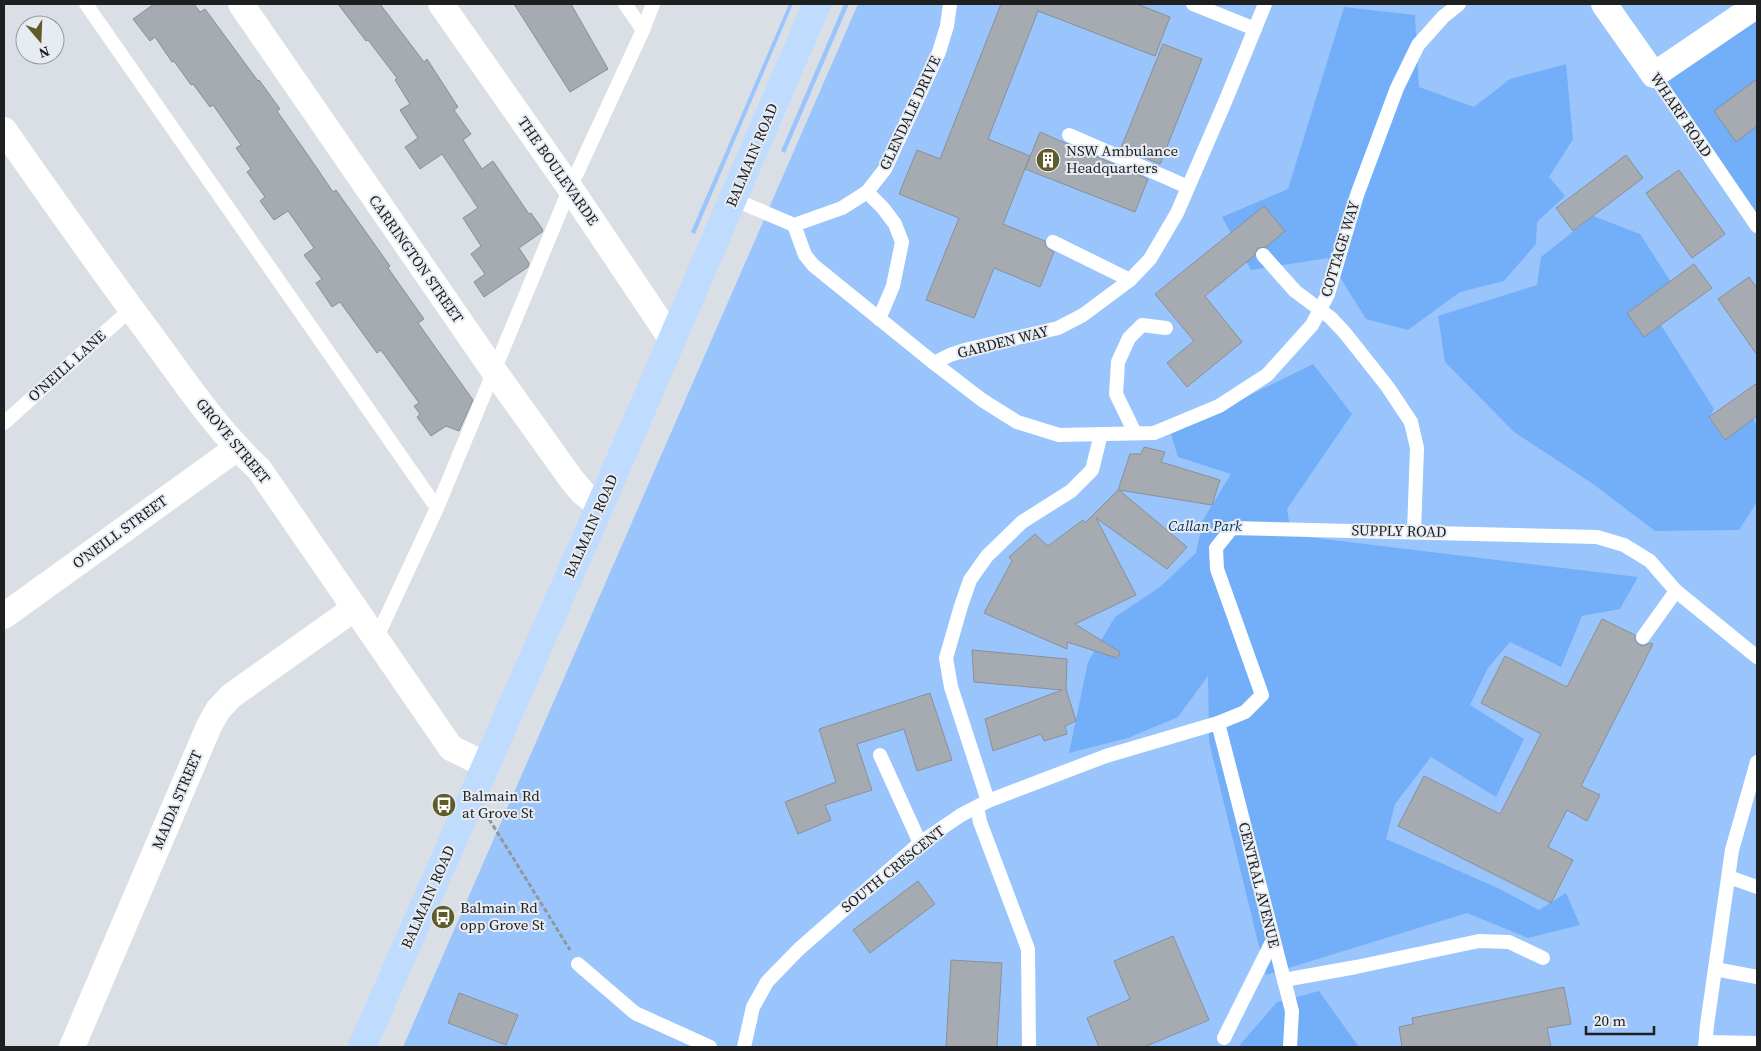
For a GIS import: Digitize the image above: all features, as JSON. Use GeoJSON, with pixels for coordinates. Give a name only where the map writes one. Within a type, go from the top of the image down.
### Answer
{"type":"FeatureCollection","features":[{"type":"Feature","properties":{"kind":"main road","name":"BALMAIN ROAD"},"geometry":{"type":"LineString","coordinates":[[362,1047],[600,506],[816,4]]}},
{"type":"Feature","properties":{"kind":"street","name":"CARRINGTON STREET"},"geometry":{"type":"LineString","coordinates":[[240,4],[494,371],[572,480],[600,506]]}},
{"type":"Feature","properties":{"kind":"street","name":"THE BOULEVARDE"},"geometry":{"type":"LineString","coordinates":[[441,4],[570,188],[672,340]]}},
{"type":"Feature","properties":{"kind":"street","name":"WHARF ROAD"},"geometry":{"type":"LineString","coordinates":[[1604,4],[1654,75]]}},
{"type":"Feature","properties":{"kind":"street"},"geometry":{"type":"LineString","coordinates":[[1654,75],[1757,5]]}},
{"type":"Feature","properties":{"kind":"street","name":"GROVE STREET"},"geometry":{"type":"LineString","coordinates":[[4,130],[131,309],[207,412],[237,448],[259,469],[451,748],[486,765]]}},
{"type":"Feature","properties":{"kind":"street","name":"O'NEILL STREET"},"geometry":{"type":"LineString","coordinates":[[4,616],[237,448]]}},
{"type":"Feature","properties":{"kind":"street","name":"MAIDA STREET"},"geometry":{"type":"LineString","coordinates":[[72,1047],[202,742],[218,710],[231,696],[355,608]]}},
{"type":"Feature","properties":{"kind":"lane"},"geometry":{"type":"LineString","coordinates":[[86,4],[437,508]]}},
{"type":"Feature","properties":{"kind":"lane"},"geometry":{"type":"LineString","coordinates":[[625,4],[643,30]]}},
{"type":"Feature","properties":{"kind":"lane"},"geometry":{"type":"LineString","coordinates":[[376,639],[437,508],[570,188],[643,30],[653,4]]}},
{"type":"Feature","properties":{"kind":"lane","name":"GLENDALE DRIVE"},"geometry":{"type":"LineString","coordinates":[[794,225],[842,208],[867,192],[885,169],[939,52],[947,26],[950,4]]}},
{"type":"Feature","properties":{"kind":"lane"},"geometry":{"type":"LineString","coordinates":[[1193,4],[1255,29]]}},
{"type":"Feature","properties":{"kind":"lane","name":"GARDEN WAY"},"geometry":{"type":"LineString","coordinates":[[934,363],[965,350],[1058,328],[1083,315],[1130,280],[1150,259],[1177,213],[1264,4]]}},
{"type":"Feature","properties":{"kind":"lane","name":"COTTAGE WAY"},"geometry":{"type":"LineString","coordinates":[[934,363],[982,400],[1017,422],[1059,435],[1154,433],[1219,406],[1267,375],[1312,325],[1328,294],[1357,196],[1397,88],[1418,45],[1443,16],[1459,4]]}},
{"type":"Feature","properties":{"kind":"lane","name":"WHARF ROAD"},"geometry":{"type":"LineString","coordinates":[[1654,75],[1757,226]]}},
{"type":"Feature","properties":{"kind":"lane"},"geometry":{"type":"LineString","coordinates":[[1069,135],[1188,187]]}},
{"type":"Feature","properties":{"kind":"lane"},"geometry":{"type":"LineString","coordinates":[[867,192],[883,208],[895,224],[902,242],[893,286],[879,319]]}},
{"type":"Feature","properties":{"kind":"lane"},"geometry":{"type":"LineString","coordinates":[[733,200],[794,225],[806,255],[813,265],[934,363]]}},
{"type":"Feature","properties":{"kind":"lane"},"geometry":{"type":"LineString","coordinates":[[1053,242],[1130,280]]}},
{"type":"Feature","properties":{"kind":"lane"},"geometry":{"type":"LineString","coordinates":[[1263,255],[1296,291],[1331,318],[1345,333],[1387,386],[1411,422],[1417,448],[1414,532]]}},
{"type":"Feature","properties":{"kind":"lane","name":"O'NEILL LANE"},"geometry":{"type":"LineString","coordinates":[[4,421],[131,309]]}},
{"type":"Feature","properties":{"kind":"lane"},"geometry":{"type":"LineString","coordinates":[[1135,433],[1116,394],[1118,362],[1129,338],[1142,325],[1166,328]]}},
{"type":"Feature","properties":{"kind":"lane"},"geometry":{"type":"LineString","coordinates":[[1030,1047],[1028,949],[980,822],[983,804],[951,687],[946,658],[970,580],[987,556],[1022,522],[1071,491],[1092,470],[1101,434]]}},
{"type":"Feature","properties":{"kind":"lane","name":"SUPPLY ROAD"},"geometry":{"type":"LineString","coordinates":[[1218,724],[1245,712],[1262,696],[1218,569],[1216,548],[1232,528],[1596,537],[1624,545],[1650,561],[1676,591],[1757,657]]}},
{"type":"Feature","properties":{"kind":"lane"},"geometry":{"type":"LineString","coordinates":[[1642,638],[1676,591]]}},
{"type":"Feature","properties":{"kind":"lane","name":"SOUTH CRESCENT"},"geometry":{"type":"LineString","coordinates":[[744,1047],[753,1007],[767,982],[806,943],[920,843],[961,815],[983,804],[1106,756],[1218,724]]}},
{"type":"Feature","properties":{"kind":"lane","name":"CENTRAL AVENUE"},"geometry":{"type":"LineString","coordinates":[[1218,724],[1292,1011],[1290,1047]]}},
{"type":"Feature","properties":{"kind":"lane"},"geometry":{"type":"LineString","coordinates":[[880,755],[920,843]]}},
{"type":"Feature","properties":{"kind":"lane"},"geometry":{"type":"LineString","coordinates":[[1757,762],[1732,850],[1706,1044],[1757,1043]]}},
{"type":"Feature","properties":{"kind":"lane"},"geometry":{"type":"LineString","coordinates":[[1729,877],[1757,887]]}},
{"type":"Feature","properties":{"kind":"lane"},"geometry":{"type":"LineString","coordinates":[[1224,1038],[1273,940]]}},
{"type":"Feature","properties":{"kind":"lane"},"geometry":{"type":"LineString","coordinates":[[1284,980],[1479,941],[1509,942],[1543,958]]}},
{"type":"Feature","properties":{"kind":"lane"},"geometry":{"type":"LineString","coordinates":[[578,964],[636,1012],[710,1047]]}},
{"type":"Feature","properties":{"kind":"lane"},"geometry":{"type":"LineString","coordinates":[[1715,969],[1757,977]]}},
{"type":"Feature","properties":{"kind":"path"},"geometry":{"type":"LineString","coordinates":[[474,793],[578,964]]}},
{"type":"Feature","properties":{"kind":"green space"},"geometry":{"type":"Polygon","coordinates":[[[789,4],[793,4],[695,234],[691,232],[789,4]]]}},
{"type":"Feature","properties":{"kind":"green space"},"geometry":{"type":"Polygon","coordinates":[[[844,4],[849,4],[785,153],[781,151],[844,4]]]}},
{"type":"Feature","properties":{"kind":"green space","name":"Callan Park"},"geometry":{"type":"Polygon","coordinates":[[[858,4],[1757,4],[1757,1047],[403,1047],[858,4]]]}},
{"type":"Feature","properties":{"kind":"green space"},"geometry":{"type":"Polygon","coordinates":[[[1344,7],[1415,15],[1419,87],[1474,107],[1510,79],[1566,64],[1573,139],[1549,177],[1565,196],[1537,222],[1536,244],[1504,281],[1460,292],[1408,330],[1366,319],[1328,258],[1251,270],[1222,217],[1288,189],[1344,7]]]}},
{"type":"Feature","properties":{"kind":"green space"},"geometry":{"type":"Polygon","coordinates":[[[1757,20],[1757,225],[1663,82],[1757,20]]]}},
{"type":"Feature","properties":{"kind":"green space"},"geometry":{"type":"Polygon","coordinates":[[[1593,216],[1640,234],[1671,282],[1627,313],[1644,337],[1661,325],[1714,409],[1709,418],[1724,439],[1754,419],[1757,428],[1757,502],[1739,530],[1655,531],[1593,484],[1514,432],[1445,362],[1438,316],[1537,285],[1541,257],[1593,216]]]}},
{"type":"Feature","properties":{"kind":"green space"},"geometry":{"type":"Polygon","coordinates":[[[1313,364],[1352,414],[1287,509],[1291,535],[1638,577],[1620,609],[1582,616],[1561,667],[1510,642],[1488,668],[1470,705],[1524,739],[1496,797],[1431,757],[1395,804],[1386,839],[1498,888],[1539,910],[1566,893],[1580,925],[1528,938],[1467,913],[1266,975],[1209,742],[1208,676],[1178,717],[1128,738],[1069,753],[1088,662],[1115,617],[1160,587],[1196,553],[1203,520],[1231,474],[1178,457],[1171,434],[1313,364]]]}},
{"type":"Feature","properties":{"kind":"green space"},"geometry":{"type":"Polygon","coordinates":[[[1319,991],[1359,1047],[1238,1047],[1277,1002],[1319,991]]]}},
{"type":"Feature","properties":{"kind":"building"},"geometry":{"type":"Polygon","coordinates":[[[154,4],[194,4],[200,12],[205,9],[280,109],[277,111],[333,192],[336,190],[390,266],[388,268],[424,319],[418,323],[473,400],[459,431],[446,426],[431,436],[417,417],[420,414],[414,406],[419,403],[381,350],[377,353],[340,302],[332,307],[316,283],[322,279],[304,255],[314,248],[288,211],[274,220],[260,201],[265,197],[247,172],[251,169],[236,148],[241,145],[213,105],[210,107],[193,84],[191,85],[155,37],[150,41],[133,19],[154,4]]]}},
{"type":"Feature","properties":{"kind":"building"},"geometry":{"type":"Polygon","coordinates":[[[338,4],[380,4],[424,62],[427,59],[458,107],[454,110],[471,134],[463,140],[482,169],[493,161],[529,214],[531,213],[543,230],[519,248],[529,263],[528,267],[484,297],[474,282],[485,274],[471,254],[481,246],[463,218],[478,208],[442,154],[420,169],[405,147],[418,138],[400,110],[410,104],[395,80],[397,78],[338,4]]]}},
{"type":"Feature","properties":{"kind":"building"},"geometry":{"type":"Polygon","coordinates":[[[514,4],[571,4],[608,69],[570,92],[514,4]]]}},
{"type":"Feature","properties":{"kind":"building","name":"NSW Ambulance Headquarters"},"geometry":{"type":"Polygon","coordinates":[[[1001,4],[1137,4],[1170,17],[1155,56],[1038,11],[988,139],[1030,156],[1003,224],[1045,241],[1046,247],[1054,252],[1040,287],[994,268],[974,318],[926,300],[959,218],[899,194],[917,150],[940,159],[1001,4]]]}},
{"type":"Feature","properties":{"kind":"building"},"geometry":{"type":"Polygon","coordinates":[[[1163,44],[1202,59],[1160,164],[1121,148],[1163,44]]]}},
{"type":"Feature","properties":{"kind":"building"},"geometry":{"type":"Polygon","coordinates":[[[1757,79],[1757,126],[1736,142],[1714,111],[1757,79]]]}},
{"type":"Feature","properties":{"kind":"building"},"geometry":{"type":"Polygon","coordinates":[[[1040,132],[1148,179],[1135,212],[1025,169],[1040,132]]]}},
{"type":"Feature","properties":{"kind":"building"},"geometry":{"type":"Polygon","coordinates":[[[1626,155],[1643,178],[1573,231],[1556,208],[1626,155]]]}},
{"type":"Feature","properties":{"kind":"building"},"geometry":{"type":"Polygon","coordinates":[[[1679,170],[1725,234],[1692,258],[1646,193],[1679,170]]]}},
{"type":"Feature","properties":{"kind":"building"},"geometry":{"type":"Polygon","coordinates":[[[1264,206],[1285,231],[1266,247],[1258,248],[1254,256],[1205,296],[1242,342],[1187,387],[1167,363],[1194,341],[1155,294],[1264,206]]]}},
{"type":"Feature","properties":{"kind":"building"},"geometry":{"type":"Polygon","coordinates":[[[1694,264],[1712,288],[1644,337],[1627,313],[1694,264]]]}},
{"type":"Feature","properties":{"kind":"building"},"geometry":{"type":"Polygon","coordinates":[[[1749,277],[1757,288],[1757,355],[1718,299],[1749,277]]]}},
{"type":"Feature","properties":{"kind":"building"},"geometry":{"type":"Polygon","coordinates":[[[1757,383],[1757,416],[1725,440],[1709,417],[1757,383]]]}},
{"type":"Feature","properties":{"kind":"building"},"geometry":{"type":"Polygon","coordinates":[[[1144,447],[1165,452],[1161,462],[1220,480],[1212,505],[1119,490],[1187,547],[1167,569],[1096,518],[1136,595],[1075,624],[1120,652],[1117,658],[1067,642],[1067,649],[984,613],[1012,561],[1009,557],[1035,534],[1048,546],[1083,520],[1085,523],[1118,490],[1130,454],[1141,454],[1144,447]]]}},
{"type":"Feature","properties":{"kind":"building"},"geometry":{"type":"Polygon","coordinates":[[[1602,619],[1635,635],[1635,640],[1638,644],[1643,646],[1650,643],[1653,644],[1581,786],[1600,795],[1587,821],[1567,810],[1548,847],[1573,860],[1551,903],[1398,826],[1424,776],[1500,814],[1541,734],[1481,703],[1505,656],[1567,687],[1602,619]]]}},
{"type":"Feature","properties":{"kind":"building"},"geometry":{"type":"Polygon","coordinates":[[[972,650],[1067,659],[1066,689],[1076,721],[1065,726],[1067,734],[1044,741],[1041,734],[993,751],[985,719],[1062,690],[974,682],[972,650]]]}},
{"type":"Feature","properties":{"kind":"building"},"geometry":{"type":"Polygon","coordinates":[[[930,693],[952,760],[917,771],[904,729],[857,744],[872,790],[825,805],[831,820],[798,834],[785,802],[836,782],[819,729],[930,693]]]}},
{"type":"Feature","properties":{"kind":"building"},"geometry":{"type":"Polygon","coordinates":[[[918,881],[935,904],[870,953],[853,930],[918,881]]]}},
{"type":"Feature","properties":{"kind":"building"},"geometry":{"type":"Polygon","coordinates":[[[1173,936],[1209,1020],[1144,1047],[1099,1047],[1087,1018],[1130,999],[1114,961],[1173,936]]]}},
{"type":"Feature","properties":{"kind":"building"},"geometry":{"type":"Polygon","coordinates":[[[951,960],[1002,963],[997,1047],[946,1047],[951,960]]]}},
{"type":"Feature","properties":{"kind":"building"},"geometry":{"type":"Polygon","coordinates":[[[1564,987],[1571,1024],[1547,1028],[1551,1047],[1402,1047],[1399,1027],[1413,1024],[1412,1018],[1564,987]]]}},
{"type":"Feature","properties":{"kind":"building"},"geometry":{"type":"Polygon","coordinates":[[[459,993],[518,1015],[506,1045],[448,1023],[459,993]]]}},
{"type":"Feature","properties":{"kind":"place","name":"NSW Ambulance Headquarters"},"geometry":{"type":"Point","coordinates":[1048,160]}},
{"type":"Feature","properties":{"kind":"place","name":"Balmain Rd at Grove St"},"geometry":{"type":"Point","coordinates":[444,805]}},
{"type":"Feature","properties":{"kind":"place","name":"Balmain Rd opp Grove St"},"geometry":{"type":"Point","coordinates":[443,917]}}]}
